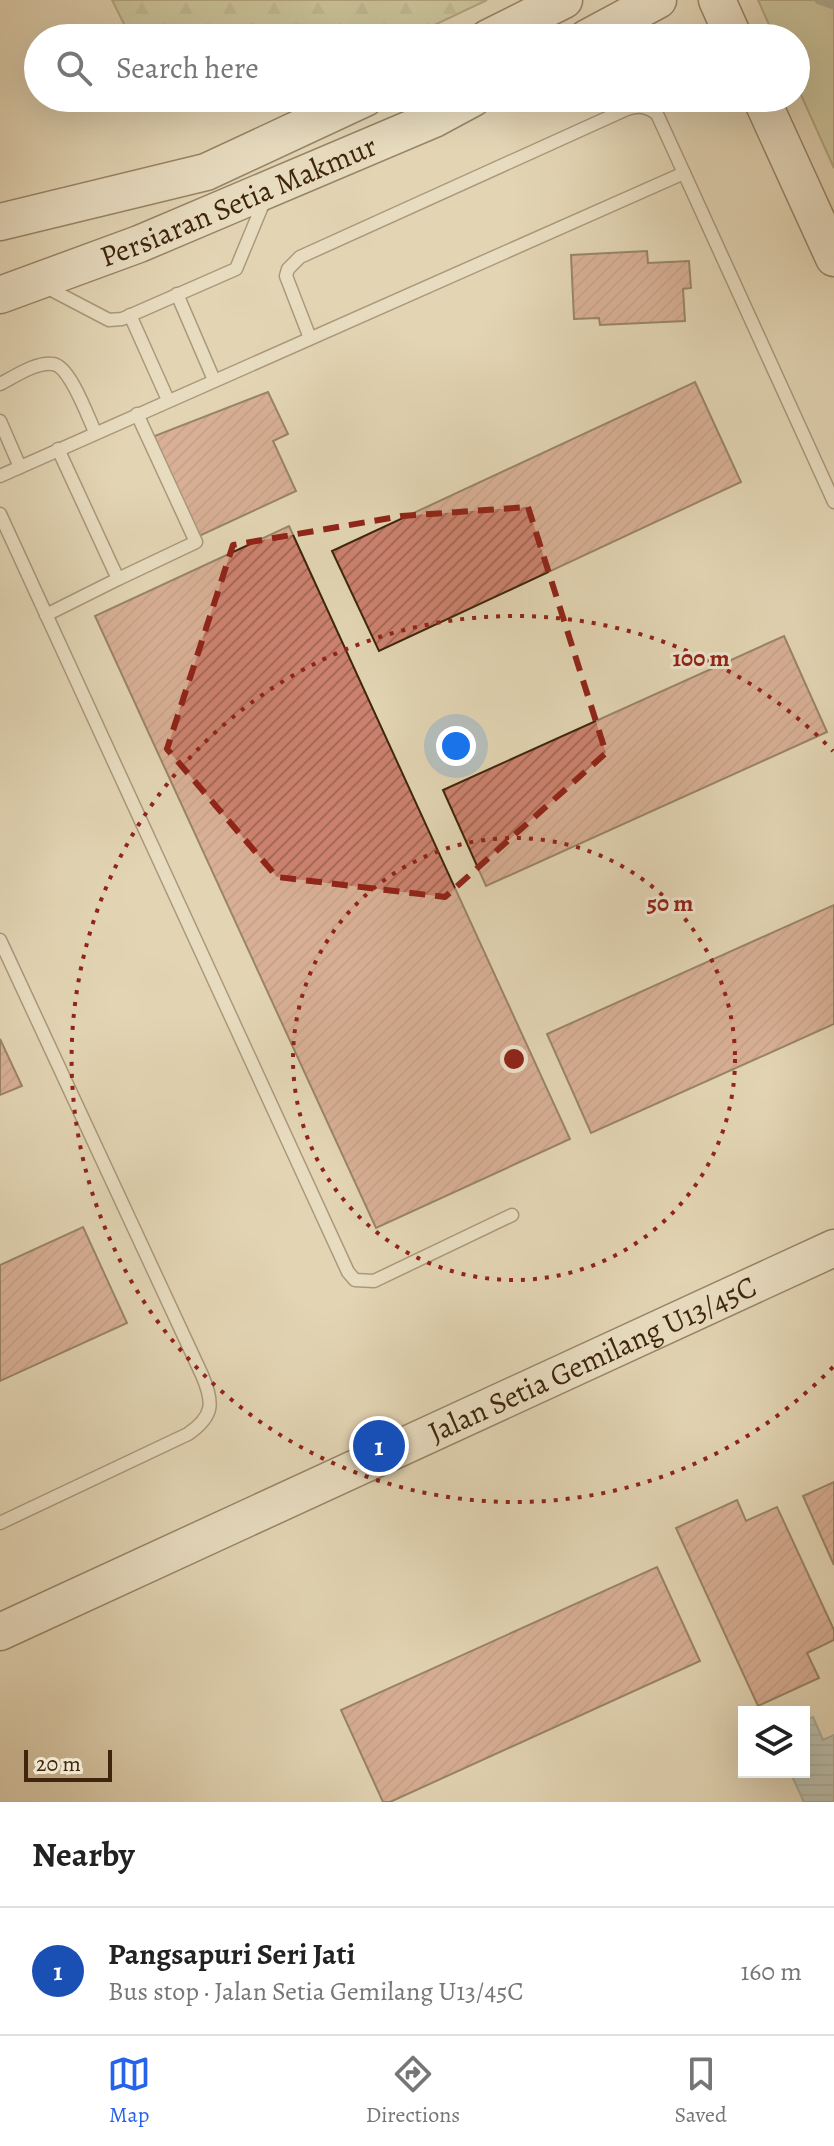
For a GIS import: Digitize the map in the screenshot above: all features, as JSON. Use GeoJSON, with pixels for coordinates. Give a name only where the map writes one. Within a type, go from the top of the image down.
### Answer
{"type":"FeatureCollection","features":[{"type":"Feature","properties":{"kind":"street"},"geometry":{"type":"LineString","coordinates":[[516,24],[564,0]]}},
{"type":"Feature","properties":{"kind":"street"},"geometry":{"type":"LineString","coordinates":[[613,24],[658,0]]}},
{"type":"Feature","properties":{"kind":"street"},"geometry":{"type":"LineString","coordinates":[[717,0],[728,24]]}},
{"type":"Feature","properties":{"kind":"street","name":"Persiaran Setia Makmur"},"geometry":{"type":"LineString","coordinates":[[0,222],[206,172],[335,112]]}},
{"type":"Feature","properties":{"kind":"street","name":"Persiaran Setia Makmur"},"geometry":{"type":"LineString","coordinates":[[0,295],[139,244],[447,112]]}},
{"type":"Feature","properties":{"kind":"street"},"geometry":{"type":"LineString","coordinates":[[767,112],[834,258]]}},
{"type":"Feature","properties":{"kind":"street","name":"Jalan Setia Gemilang U13/45C"},"geometry":{"type":"LineString","coordinates":[[0,1632],[834,1248]]}},
{"type":"Feature","properties":{"kind":"lane"},"geometry":{"type":"LineString","coordinates":[[310,338],[286,276],[288,269],[300,257],[620,112]]}},
{"type":"Feature","properties":{"kind":"lane"},"geometry":{"type":"LineString","coordinates":[[654,112],[834,502]]}},
{"type":"Feature","properties":{"kind":"lane"},"geometry":{"type":"LineString","coordinates":[[0,476],[684,173]]}},
{"type":"Feature","properties":{"kind":"lane"},"geometry":{"type":"LineString","coordinates":[[38,282],[109,320],[130,315],[236,269],[269,189]]}},
{"type":"Feature","properties":{"kind":"lane"},"geometry":{"type":"LineString","coordinates":[[177,294],[214,380]]}},
{"type":"Feature","properties":{"kind":"lane"},"geometry":{"type":"LineString","coordinates":[[130,315],[168,400]]}},
{"type":"Feature","properties":{"kind":"lane"},"geometry":{"type":"LineString","coordinates":[[0,384],[42,365],[55,364],[66,371],[95,432]]}},
{"type":"Feature","properties":{"kind":"lane"},"geometry":{"type":"LineString","coordinates":[[46,615],[196,542],[137,414]]}},
{"type":"Feature","properties":{"kind":"lane"},"geometry":{"type":"LineString","coordinates":[[0,421],[20,467]]}},
{"type":"Feature","properties":{"kind":"lane"},"geometry":{"type":"LineString","coordinates":[[58,449],[118,579]]}},
{"type":"Feature","properties":{"kind":"lane"},"geometry":{"type":"LineString","coordinates":[[0,514],[348,1272],[355,1280],[374,1281],[512,1215]]}},
{"type":"Feature","properties":{"kind":"lane"},"geometry":{"type":"LineString","coordinates":[[0,940],[206,1384],[211,1409],[201,1425],[188,1434],[0,1523]]}},
{"type":"Feature","properties":{"kind":"highlighted area"},"geometry":{"type":"Polygon","coordinates":[[[528,507],[606,753],[445,897],[277,877],[167,749],[233,545],[402,516],[528,507]]]}},
{"type":"Feature","properties":{"kind":"green space"},"geometry":{"type":"Polygon","coordinates":[[[112,0],[487,0],[436,24],[124,24],[112,0]]]}},
{"type":"Feature","properties":{"kind":"green space"},"geometry":{"type":"Polygon","coordinates":[[[758,0],[834,0],[834,168],[809,112],[810,24],[769,24],[758,0]]]}},
{"type":"Feature","properties":{"kind":"water"},"geometry":{"type":"Polygon","coordinates":[[[813,1717],[823,1740],[834,1735],[834,1802],[804,1802],[793,1778],[810,1778],[810,1718],[813,1717]]]}},
{"type":"Feature","properties":{"kind":"building"},"geometry":{"type":"Polygon","coordinates":[[[647,251],[648,263],[689,261],[691,288],[683,289],[685,321],[600,325],[599,318],[574,319],[571,255],[647,251]]]}},
{"type":"Feature","properties":{"kind":"building"},"geometry":{"type":"Polygon","coordinates":[[[695,382],[741,482],[379,651],[332,551],[695,382]]]}},
{"type":"Feature","properties":{"kind":"building"},"geometry":{"type":"Polygon","coordinates":[[[268,392],[288,434],[273,441],[296,491],[197,537],[152,437],[268,392]]]}},
{"type":"Feature","properties":{"kind":"building"},"geometry":{"type":"Polygon","coordinates":[[[289,526],[570,1139],[376,1228],[95,616],[289,526]]]}},
{"type":"Feature","properties":{"kind":"building"},"geometry":{"type":"Polygon","coordinates":[[[784,636],[827,732],[486,886],[443,790],[784,636]]]}},
{"type":"Feature","properties":{"kind":"building"},"geometry":{"type":"Polygon","coordinates":[[[834,905],[834,1024],[591,1133],[547,1034],[834,905]]]}},
{"type":"Feature","properties":{"kind":"building"},"geometry":{"type":"Polygon","coordinates":[[[0,1039],[22,1086],[0,1095],[0,1039]]]}},
{"type":"Feature","properties":{"kind":"building"},"geometry":{"type":"Polygon","coordinates":[[[83,1227],[127,1323],[0,1381],[0,1265],[83,1227]]]}},
{"type":"Feature","properties":{"kind":"building"},"geometry":{"type":"Polygon","coordinates":[[[834,1482],[834,1565],[803,1496],[834,1482]]]}},
{"type":"Feature","properties":{"kind":"building"},"geometry":{"type":"Polygon","coordinates":[[[737,1500],[746,1521],[777,1507],[834,1630],[834,1640],[807,1653],[819,1678],[758,1706],[676,1528],[737,1500]]]}},
{"type":"Feature","properties":{"kind":"building"},"geometry":{"type":"Polygon","coordinates":[[[657,1567],[700,1661],[390,1802],[383,1802],[341,1710],[657,1567]]]}},
{"type":"Feature","properties":{"kind":"waterway"},"geometry":{"type":"LineString","coordinates":[[819,0],[834,5]]}},
{"type":"Feature","properties":{"kind":"place","name":"Pangsapuri Seri Jati"},"geometry":{"type":"Point","coordinates":[379,1446]}}]}
